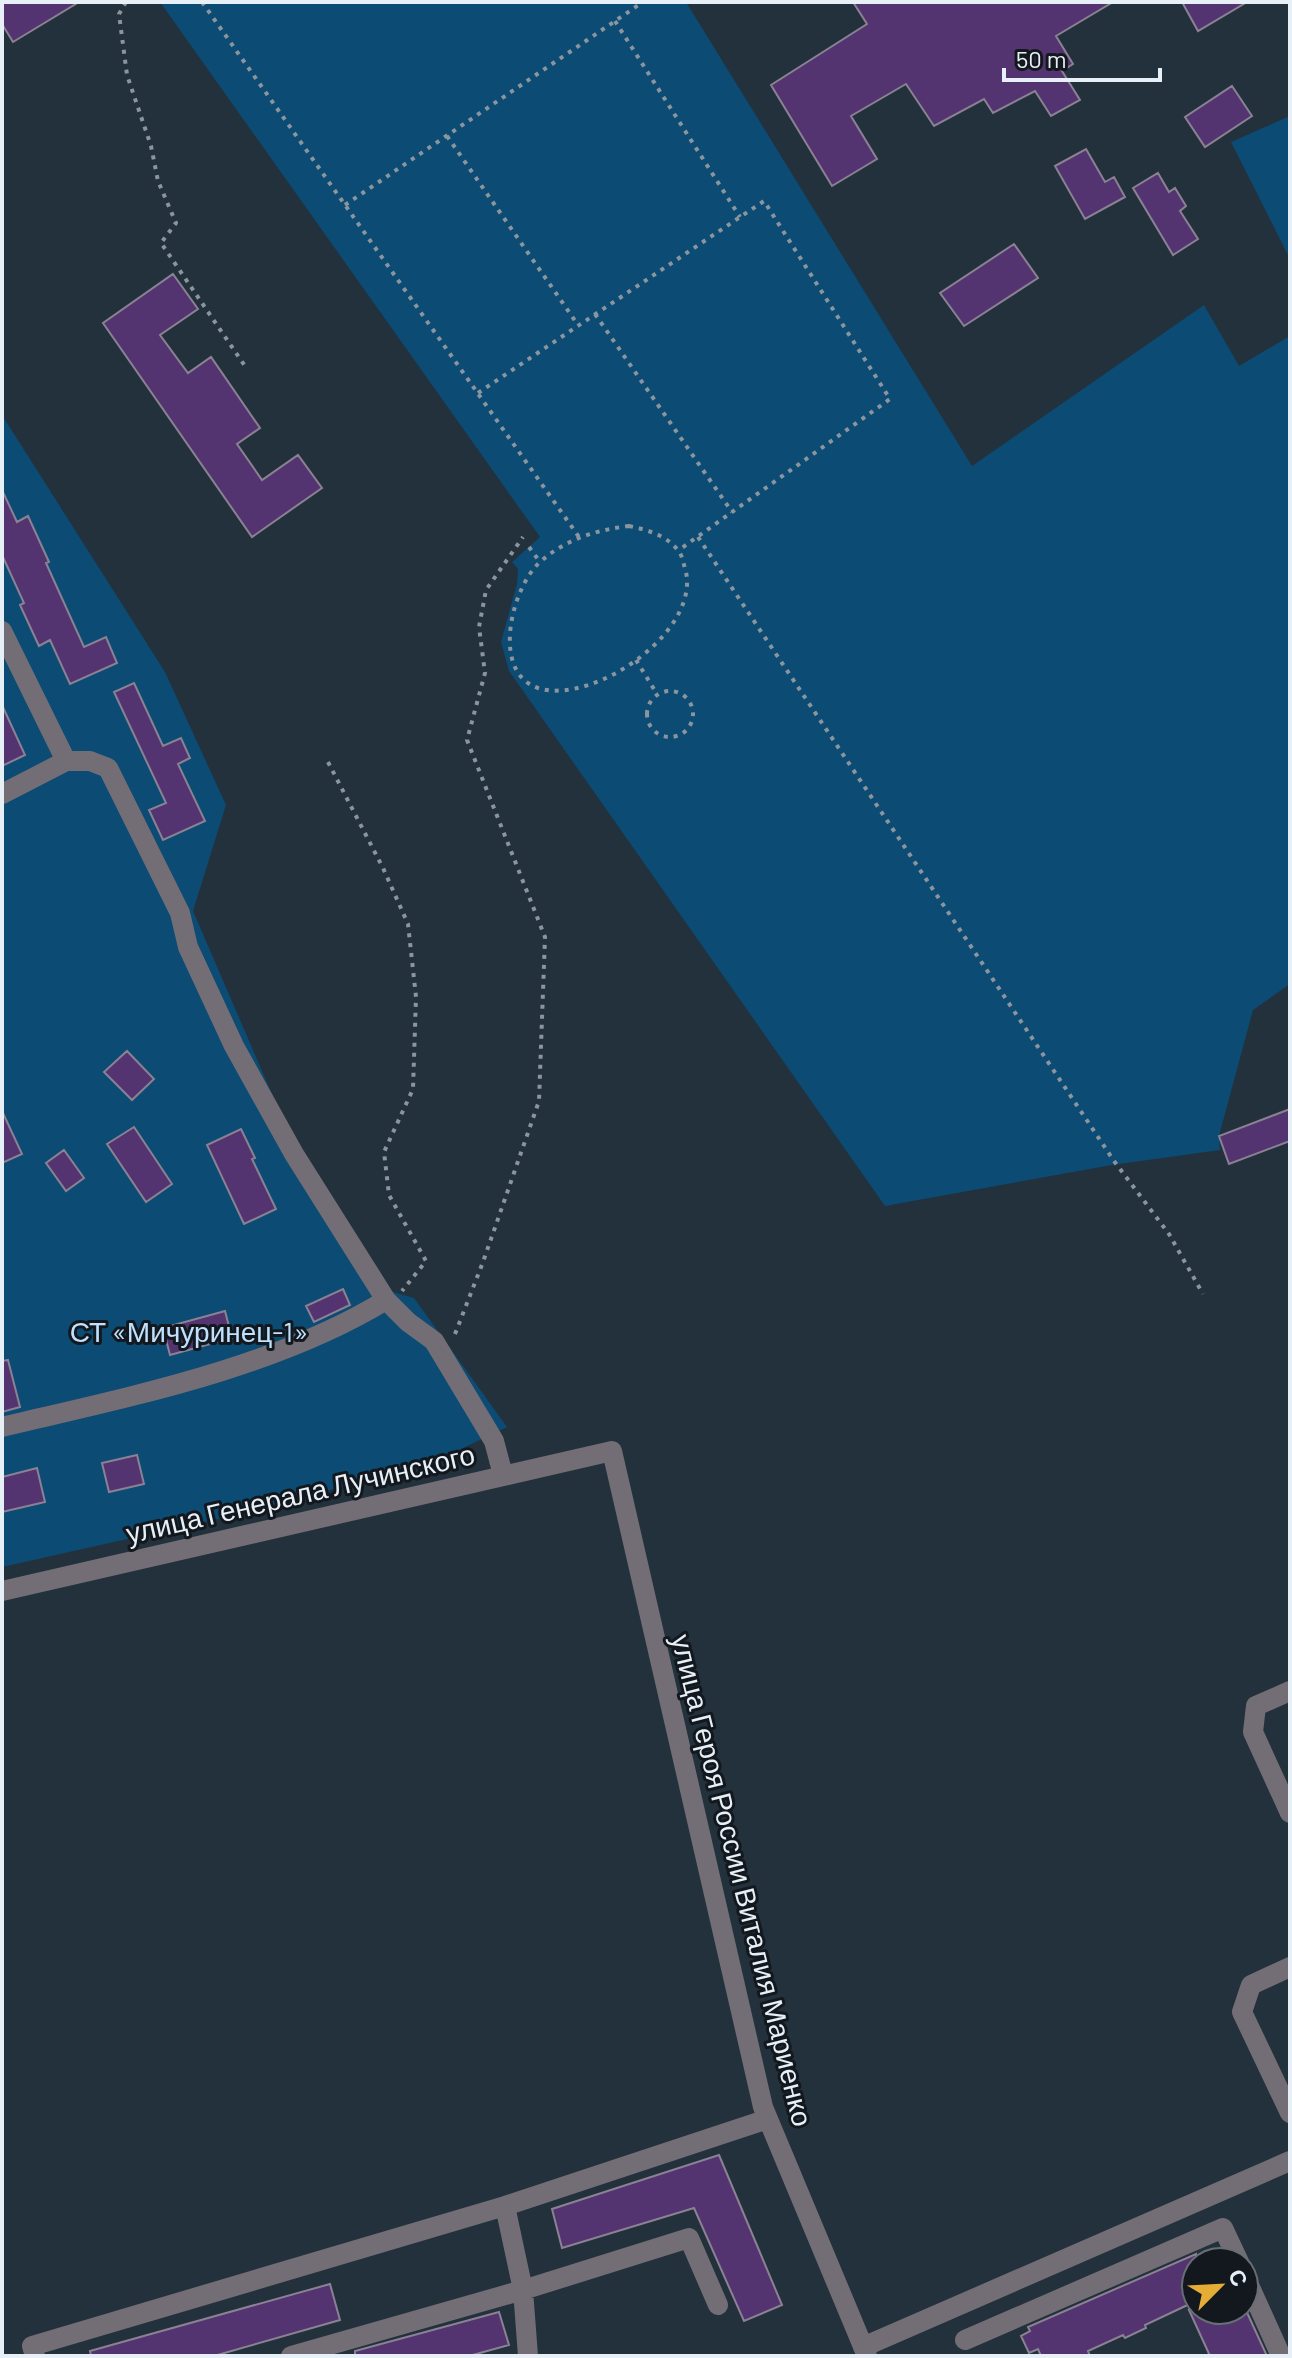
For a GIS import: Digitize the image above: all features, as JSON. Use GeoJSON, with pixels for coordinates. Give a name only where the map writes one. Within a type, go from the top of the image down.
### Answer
{"type":"FeatureCollection","features":[{"type":"Feature","properties":{"kind":"street"},"geometry":{"type":"LineString","coordinates":[[2,631],[66,761]]}},
{"type":"Feature","properties":{"kind":"street"},"geometry":{"type":"LineString","coordinates":[[2,794],[66,761],[90,761],[108,768],[180,913],[188,947],[234,1046],[294,1154],[386,1300],[408,1322],[434,1341],[494,1441],[503,1475]]}},
{"type":"Feature","properties":{"kind":"street"},"geometry":{"type":"LineString","coordinates":[[2,1427],[237,1365],[346,1324],[386,1300]]}},
{"type":"Feature","properties":{"kind":"street","name":"улица Генерала Лучинского"},"geometry":{"type":"LineString","coordinates":[[2,1591],[612,1451]]}},
{"type":"Feature","properties":{"kind":"street","name":"улица Героя России Виталия Мариенко"},"geometry":{"type":"LineString","coordinates":[[612,1451],[768,2119],[865,2352]]}},
{"type":"Feature","properties":{"kind":"street"},"geometry":{"type":"LineString","coordinates":[[1290,1691],[1256,1706],[1253,1732],[1290,1813]]}},
{"type":"Feature","properties":{"kind":"street"},"geometry":{"type":"LineString","coordinates":[[1290,1967],[1251,1985],[1242,2012],[1290,2113]]}},
{"type":"Feature","properties":{"kind":"street"},"geometry":{"type":"LineString","coordinates":[[35,2356],[32,2346],[505,2206],[768,2119]]}},
{"type":"Feature","properties":{"kind":"street"},"geometry":{"type":"LineString","coordinates":[[865,2352],[1290,2161]]}},
{"type":"Feature","properties":{"kind":"street"},"geometry":{"type":"LineString","coordinates":[[505,2206],[523,2290],[528,2356]]}},
{"type":"Feature","properties":{"kind":"street"},"geometry":{"type":"LineString","coordinates":[[1182,2246],[1223,2228],[1231,2246]]}},
{"type":"Feature","properties":{"kind":"street"},"geometry":{"type":"LineString","coordinates":[[291,2356],[523,2290],[689,2238],[718,2305]]}},
{"type":"Feature","properties":{"kind":"street"},"geometry":{"type":"LineString","coordinates":[[965,2340],[1180,2247]]}},
{"type":"Feature","properties":{"kind":"street"},"geometry":{"type":"LineString","coordinates":[[1260,2309],[1281,2356]]}},
{"type":"Feature","properties":{"kind":"path"},"geometry":{"type":"LineString","coordinates":[[126,2],[119,14],[127,75],[151,146],[158,181],[176,223],[161,243],[245,366]]}},
{"type":"Feature","properties":{"kind":"path"},"geometry":{"type":"LineString","coordinates":[[202,2],[579,537]]}},
{"type":"Feature","properties":{"kind":"path"},"geometry":{"type":"LineString","coordinates":[[345,205],[643,2]]}},
{"type":"Feature","properties":{"kind":"path"},"geometry":{"type":"LineString","coordinates":[[615,21],[740,217]]}},
{"type":"Feature","properties":{"kind":"path"},"geometry":{"type":"LineString","coordinates":[[447,136],[578,326]]}},
{"type":"Feature","properties":{"kind":"path"},"geometry":{"type":"LineString","coordinates":[[478,393],[764,201],[890,399],[679,550]]}},
{"type":"Feature","properties":{"kind":"path"},"geometry":{"type":"LineString","coordinates":[[595,314],[732,512]]}},
{"type":"Feature","properties":{"kind":"path"},"geometry":{"type":"LineString","coordinates":[[629,526],[656,533],[679,550],[687,572],[686,592],[678,613],[666,631],[636,660],[593,684],[552,692],[533,686],[518,672],[509,648],[510,625],[525,580],[540,562],[579,537],[629,526]]}},
{"type":"Feature","properties":{"kind":"path"},"geometry":{"type":"LineString","coordinates":[[445,1359],[483,1262],[539,1101],[545,937],[467,740],[485,673],[479,627],[486,590],[523,537]]}},
{"type":"Feature","properties":{"kind":"path"},"geometry":{"type":"LineString","coordinates":[[698,537],[1114,1161],[1169,1234],[1203,1294]]}},
{"type":"Feature","properties":{"kind":"path"},"geometry":{"type":"LineString","coordinates":[[529,547],[540,562]]}},
{"type":"Feature","properties":{"kind":"path"},"geometry":{"type":"LineString","coordinates":[[636,660],[657,694]]}},
{"type":"Feature","properties":{"kind":"path"},"geometry":{"type":"LineString","coordinates":[[671,691],[684,695],[691,704],[693,716],[689,729],[678,736],[664,737],[655,731],[648,716],[650,703],[657,694],[671,691]]}},
{"type":"Feature","properties":{"kind":"path"},"geometry":{"type":"LineString","coordinates":[[328,762],[383,868],[408,924],[410,939],[416,997],[413,1089],[384,1152],[389,1195],[426,1261],[401,1292],[386,1300]]}},
{"type":"Feature","properties":{"kind":"green space"},"geometry":{"type":"Polygon","coordinates":[[[160,2],[686,2],[972,466],[1204,305],[1239,366],[1290,336],[1290,984],[1253,1010],[1219,1136],[1220,1150],[1112,1165],[885,1206],[509,671],[501,642],[517,584],[518,569],[512,562],[540,537],[160,2]]]}},
{"type":"Feature","properties":{"kind":"green space"},"geometry":{"type":"Polygon","coordinates":[[[1290,116],[1290,259],[1231,142],[1290,116]]]}},
{"type":"Feature","properties":{"kind":"green space","name":"СТ «Мичуринец-1»"},"geometry":{"type":"Polygon","coordinates":[[[2,415],[165,672],[226,805],[193,911],[300,1159],[386,1290],[414,1298],[507,1427],[432,1463],[244,1513],[2,1567],[2,415]]]}},
{"type":"Feature","properties":{"kind":"building"},"geometry":{"type":"Polygon","coordinates":[[[2,2],[79,2],[13,42],[2,24],[2,2]]]}},
{"type":"Feature","properties":{"kind":"building"},"geometry":{"type":"Polygon","coordinates":[[[853,2],[1113,2],[1056,36],[1073,64],[1062,71],[1080,100],[1051,116],[1035,91],[993,113],[984,99],[934,126],[906,84],[851,116],[877,159],[832,186],[771,85],[867,24],[853,2]]]}},
{"type":"Feature","properties":{"kind":"building"},"geometry":{"type":"Polygon","coordinates":[[[1182,2],[1247,2],[1198,31],[1182,2]]]}},
{"type":"Feature","properties":{"kind":"building"},"geometry":{"type":"Polygon","coordinates":[[[1232,86],[1252,116],[1205,147],[1185,117],[1232,86]]]}},
{"type":"Feature","properties":{"kind":"building"},"geometry":{"type":"Polygon","coordinates":[[[1086,149],[1105,182],[1114,177],[1125,197],[1085,219],[1055,166],[1086,149]]]}},
{"type":"Feature","properties":{"kind":"building"},"geometry":{"type":"Polygon","coordinates":[[[1158,173],[1169,192],[1175,188],[1186,206],[1180,211],[1198,239],[1173,255],[1133,188],[1158,173]]]}},
{"type":"Feature","properties":{"kind":"building"},"geometry":{"type":"Polygon","coordinates":[[[1014,244],[1038,278],[964,326],[940,293],[1014,244]]]}},
{"type":"Feature","properties":{"kind":"building"},"geometry":{"type":"Polygon","coordinates":[[[173,274],[198,309],[160,335],[188,373],[211,357],[260,428],[237,444],[262,480],[298,455],[322,488],[252,537],[103,323],[173,274]]]}},
{"type":"Feature","properties":{"kind":"building"},"geometry":{"type":"Polygon","coordinates":[[[2,490],[17,522],[28,516],[84,647],[106,637],[117,663],[70,684],[50,640],[39,646],[2,555],[2,490]]]}},
{"type":"Feature","properties":{"kind":"building"},"geometry":{"type":"Polygon","coordinates":[[[134,683],[163,746],[181,738],[190,758],[178,764],[205,821],[163,840],[149,810],[166,803],[114,692],[134,683]]]}},
{"type":"Feature","properties":{"kind":"building"},"geometry":{"type":"Polygon","coordinates":[[[2,705],[25,755],[2,766],[2,705]]]}},
{"type":"Feature","properties":{"kind":"building"},"geometry":{"type":"Polygon","coordinates":[[[127,1051],[154,1079],[132,1100],[104,1072],[127,1051]]]}},
{"type":"Feature","properties":{"kind":"building"},"geometry":{"type":"Polygon","coordinates":[[[1290,1109],[1290,1141],[1229,1164],[1219,1136],[1290,1109]]]}},
{"type":"Feature","properties":{"kind":"building"},"geometry":{"type":"Polygon","coordinates":[[[2,1111],[22,1154],[2,1163],[2,1111]]]}},
{"type":"Feature","properties":{"kind":"building"},"geometry":{"type":"Polygon","coordinates":[[[134,1127],[172,1184],[146,1202],[107,1144],[134,1127]]]}},
{"type":"Feature","properties":{"kind":"building"},"geometry":{"type":"Polygon","coordinates":[[[241,1129],[276,1209],[244,1224],[207,1145],[241,1129]]]}},
{"type":"Feature","properties":{"kind":"building"},"geometry":{"type":"Polygon","coordinates":[[[64,1150],[84,1178],[66,1191],[46,1163],[64,1150]]]}},
{"type":"Feature","properties":{"kind":"building"},"geometry":{"type":"Polygon","coordinates":[[[343,1289],[350,1305],[314,1322],[306,1306],[343,1289]]]}},
{"type":"Feature","properties":{"kind":"building"},"geometry":{"type":"Polygon","coordinates":[[[225,1311],[232,1338],[170,1355],[163,1328],[225,1311]]]}},
{"type":"Feature","properties":{"kind":"building"},"geometry":{"type":"Polygon","coordinates":[[[8,1360],[20,1407],[2,1412],[2,1361],[8,1360]]]}},
{"type":"Feature","properties":{"kind":"building"},"geometry":{"type":"Polygon","coordinates":[[[137,1455],[144,1484],[109,1492],[102,1463],[137,1455]]]}},
{"type":"Feature","properties":{"kind":"building"},"geometry":{"type":"Polygon","coordinates":[[[37,1468],[45,1502],[2,1512],[2,1477],[37,1468]]]}},
{"type":"Feature","properties":{"kind":"building"},"geometry":{"type":"Polygon","coordinates":[[[719,2155],[782,2305],[744,2321],[694,2208],[562,2248],[552,2209],[719,2155]]]}},
{"type":"Feature","properties":{"kind":"building"},"geometry":{"type":"Polygon","coordinates":[[[1180,2261],[1180,2309],[1125,2338],[1123,2335],[1088,2351],[1090,2356],[1041,2356],[1038,2349],[1029,2353],[1021,2336],[1030,2331],[1028,2327],[1180,2261]]]}},
{"type":"Feature","properties":{"kind":"building"},"geometry":{"type":"Polygon","coordinates":[[[330,2284],[340,2320],[214,2356],[91,2356],[90,2351],[330,2284]]]}},
{"type":"Feature","properties":{"kind":"building"},"geometry":{"type":"Polygon","coordinates":[[[499,2312],[509,2345],[469,2356],[355,2356],[355,2351],[499,2312]]]}},
{"type":"Feature","properties":{"kind":"building"},"geometry":{"type":"Polygon","coordinates":[[[1196,2326],[1253,2326],[1267,2356],[1210,2356],[1196,2326]]]}}]}
